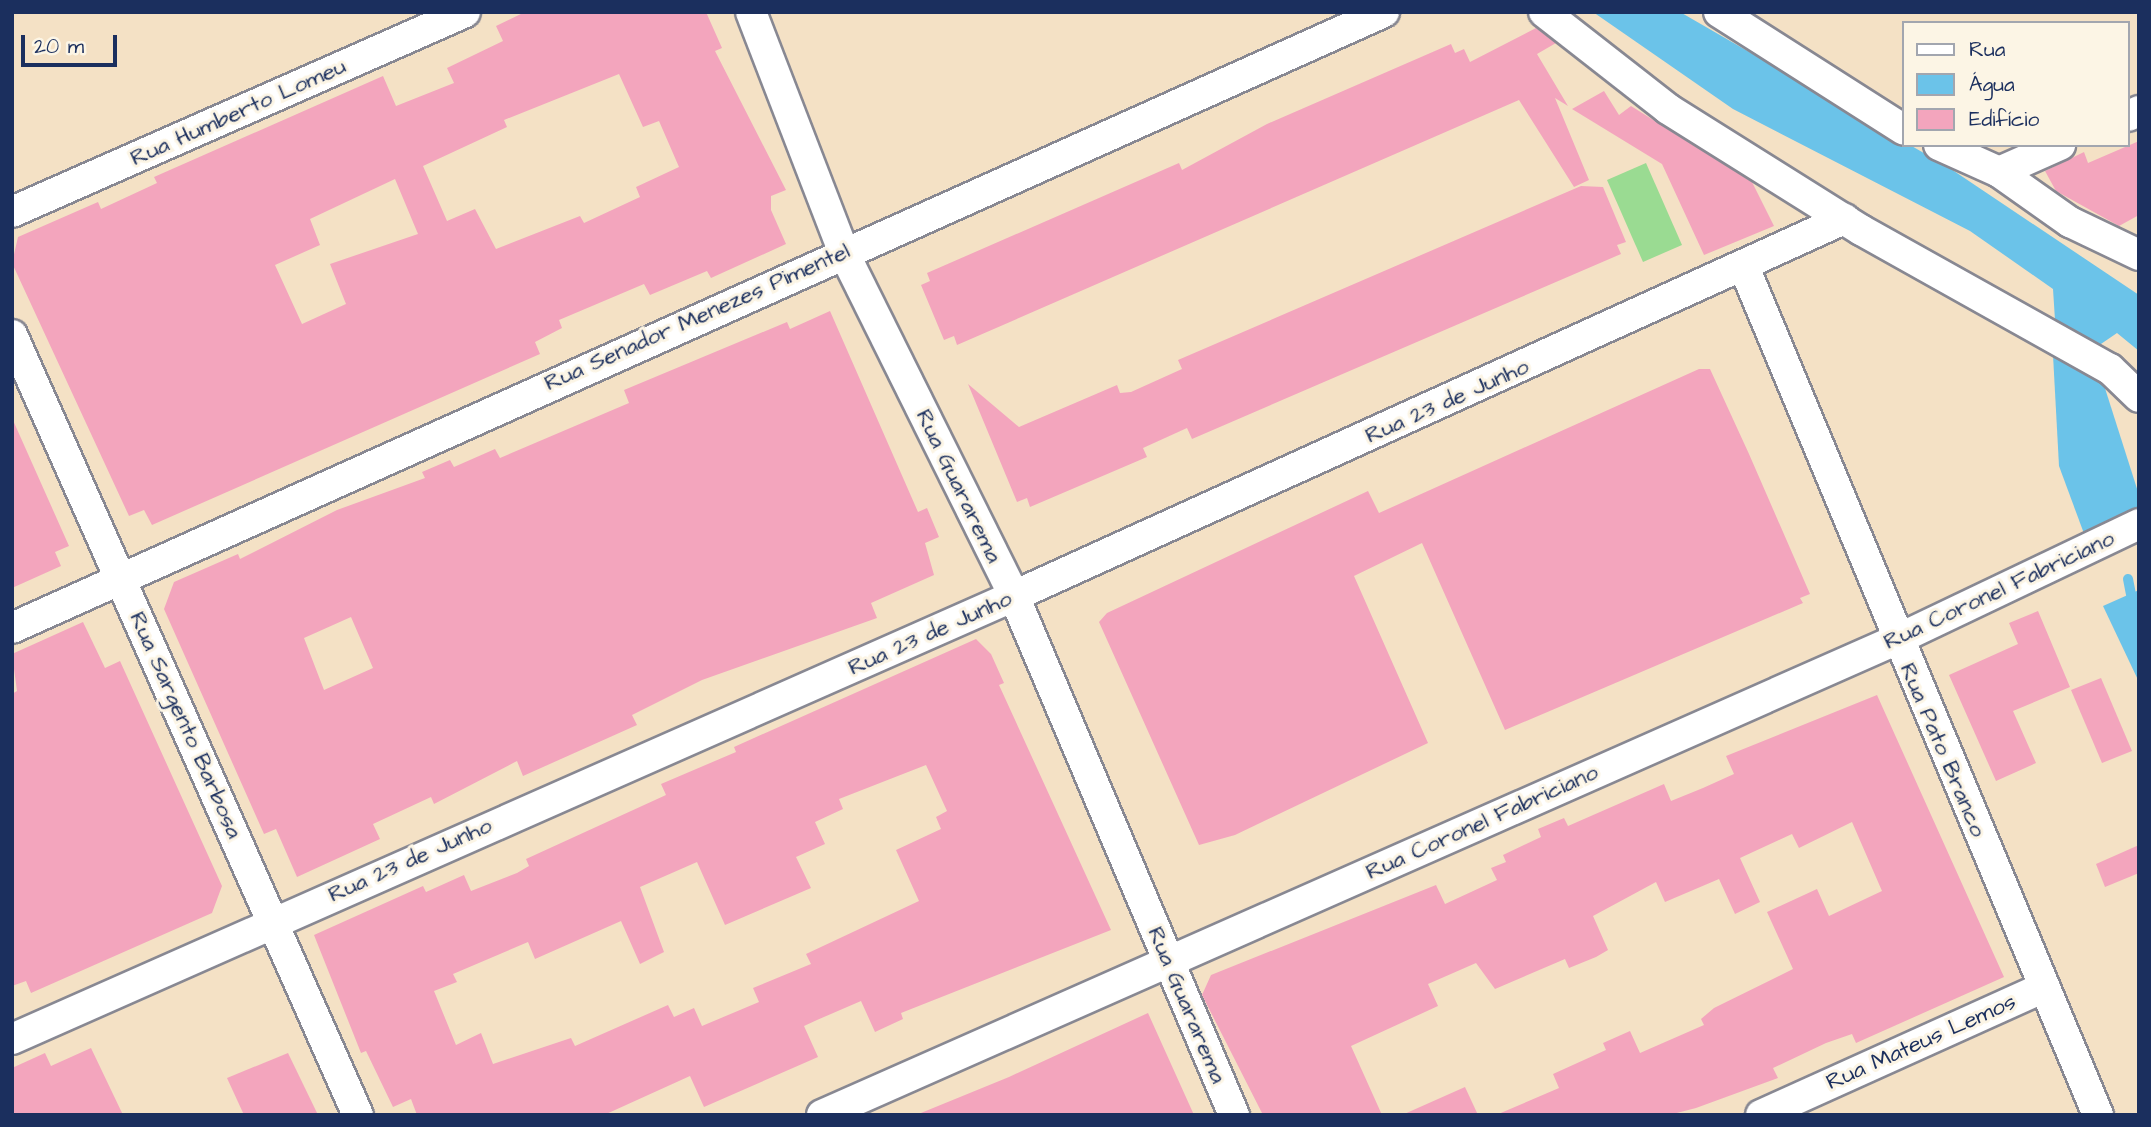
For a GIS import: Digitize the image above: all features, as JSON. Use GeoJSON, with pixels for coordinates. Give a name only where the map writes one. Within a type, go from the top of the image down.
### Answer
{"type":"FeatureCollection","features":[{"type":"Feature","properties":{"kind":"street","name":"Rua Humberto Lomeu"},"geometry":{"type":"LineString","coordinates":[[12,212],[465,12]]}},
{"type":"Feature","properties":{"kind":"street","name":"Rua Guararema"},"geometry":{"type":"LineString","coordinates":[[751,12],[843,251],[1014,596],[1166,960],[1234,1115]]}},
{"type":"Feature","properties":{"kind":"street","name":"Rua Senador Menezes Pimentel"},"geometry":{"type":"LineString","coordinates":[[12,628],[843,251],[1384,12]]}},
{"type":"Feature","properties":{"kind":"street"},"geometry":{"type":"LineString","coordinates":[[1544,12],[1668,109],[1844,219],[2110,369],[2139,397]]}},
{"type":"Feature","properties":{"kind":"street"},"geometry":{"type":"LineString","coordinates":[[1719,12],[1902,129]]}},
{"type":"Feature","properties":{"kind":"street"},"geometry":{"type":"LineString","coordinates":[[1943,147],[1999,172],[2070,222],[2139,255]]}},
{"type":"Feature","properties":{"kind":"street"},"geometry":{"type":"LineString","coordinates":[[1999,172],[2055,147]]}},
{"type":"Feature","properties":{"kind":"street","name":"Rua 23 de Junho"},"geometry":{"type":"LineString","coordinates":[[12,1039],[274,920],[1014,596],[1745,267],[1844,219]]}},
{"type":"Feature","properties":{"kind":"street","name":"Rua Pato Branco"},"geometry":{"type":"LineString","coordinates":[[1745,267],[1896,640],[2098,1115]]}},
{"type":"Feature","properties":{"kind":"street","name":"Rua Sargento Barbosa"},"geometry":{"type":"LineString","coordinates":[[12,335],[274,920],[358,1115]]}},
{"type":"Feature","properties":{"kind":"street","name":"Rua Coronel Fabriciano"},"geometry":{"type":"LineString","coordinates":[[822,1115],[1166,960],[1896,640],[2139,524]]}},
{"type":"Feature","properties":{"kind":"street","name":"Rua Mateus Lemos"},"geometry":{"type":"LineString","coordinates":[[1761,1115],[2044,987]]}},
{"type":"Feature","properties":{"kind":"green space"},"geometry":{"type":"Polygon","coordinates":[[[1646,163],[1682,245],[1643,262],[1607,180],[1646,163]]]}},
{"type":"Feature","properties":{"kind":"water"},"geometry":{"type":"Polygon","coordinates":[[[1593,12],[1680,12],[1902,140],[1902,147],[1913,147],[1948,167],[2139,295],[2139,351],[2117,333],[2098,346],[2055,320],[2053,289],[1970,231],[1733,109],[1593,12]]]}},
{"type":"Feature","properties":{"kind":"water"},"geometry":{"type":"Polygon","coordinates":[[[2053,355],[2103,382],[2139,495],[2139,518],[2086,539],[2059,466],[2053,355]]]}},
{"type":"Feature","properties":{"kind":"water"},"geometry":{"type":"Polygon","coordinates":[[[2139,590],[2139,682],[2103,606],[2139,590]]]}},
{"type":"Feature","properties":{"kind":"building"},"geometry":{"type":"Polygon","coordinates":[[[525,12],[706,12],[722,48],[715,51],[786,190],[771,196],[771,210],[786,244],[711,278],[707,271],[650,295],[644,284],[559,320],[562,328],[535,342],[540,354],[152,525],[144,510],[129,516],[12,263],[18,237],[98,202],[101,209],[157,183],[154,177],[383,76],[396,106],[454,83],[447,68],[503,41],[496,26],[525,12]],[[619,74],[504,120],[507,127],[423,166],[447,221],[475,209],[496,249],[580,216],[584,223],[640,197],[636,187],[679,167],[659,121],[643,127],[619,74]],[[395,179],[310,219],[320,245],[275,265],[302,324],[346,304],[330,264],[418,234],[395,179]]]}},
{"type":"Feature","properties":{"kind":"building"},"geometry":{"type":"Polygon","coordinates":[[[1536,28],[1556,43],[1537,54],[1568,106],[1555,98],[1589,180],[1574,187],[1519,100],[957,345],[954,336],[944,340],[921,285],[930,281],[927,273],[1179,163],[1182,170],[1267,124],[1451,44],[1455,53],[1464,49],[1470,62],[1536,28]]]}},
{"type":"Feature","properties":{"kind":"building"},"geometry":{"type":"Polygon","coordinates":[[[1604,91],[1619,115],[1631,106],[1752,182],[1774,226],[1704,255],[1662,164],[1572,109],[1604,91]]]}},
{"type":"Feature","properties":{"kind":"building"},"geometry":{"type":"Polygon","coordinates":[[[2139,141],[2139,215],[2119,226],[2056,191],[2045,171],[2084,152],[2088,163],[2139,141]]]}},
{"type":"Feature","properties":{"kind":"building"},"geometry":{"type":"Polygon","coordinates":[[[1581,186],[1603,187],[1626,242],[1617,245],[1621,254],[1192,439],[1187,428],[1143,448],[1147,457],[1030,507],[1027,498],[1017,502],[968,384],[1019,427],[1117,385],[1120,393],[1131,392],[1182,369],[1178,360],[1581,186]]]}},
{"type":"Feature","properties":{"kind":"building"},"geometry":{"type":"Polygon","coordinates":[[[830,311],[918,512],[927,508],[939,537],[925,543],[934,575],[871,603],[877,618],[702,680],[632,715],[637,725],[523,776],[517,761],[434,804],[431,797],[373,824],[380,839],[297,877],[276,829],[264,834],[164,609],[174,582],[238,554],[240,559],[337,510],[425,478],[422,472],[450,460],[454,467],[495,449],[500,458],[629,403],[624,390],[787,322],[790,329],[830,311]],[[351,617],[304,638],[324,690],[373,668],[351,617]]]}},
{"type":"Feature","properties":{"kind":"building"},"geometry":{"type":"Polygon","coordinates":[[[1699,369],[1710,369],[1749,454],[1810,594],[1800,598],[1803,603],[1505,730],[1422,543],[1354,576],[1428,743],[1235,835],[1199,845],[1099,622],[1107,613],[1368,491],[1379,513],[1699,369]]]}},
{"type":"Feature","properties":{"kind":"building"},"geometry":{"type":"Polygon","coordinates":[[[12,418],[69,546],[55,552],[61,566],[12,588],[12,418]]]}},
{"type":"Feature","properties":{"kind":"building"},"geometry":{"type":"Polygon","coordinates":[[[2038,611],[2070,687],[2013,711],[2036,763],[1996,781],[1949,675],[2018,644],[2009,623],[2038,611]]]}},
{"type":"Feature","properties":{"kind":"building"},"geometry":{"type":"Polygon","coordinates":[[[83,622],[105,668],[120,661],[222,886],[212,913],[31,993],[26,981],[12,986],[12,694],[17,691],[12,654],[83,622]]]}},
{"type":"Feature","properties":{"kind":"building"},"geometry":{"type":"Polygon","coordinates":[[[976,639],[991,654],[1004,683],[999,685],[1111,930],[901,1013],[903,1019],[875,1032],[861,1001],[817,1020],[804,1026],[818,1057],[704,1107],[690,1076],[604,1115],[417,1115],[411,1099],[393,1107],[366,1051],[361,1053],[314,935],[423,886],[426,892],[464,875],[471,891],[517,873],[529,866],[526,859],[666,795],[661,784],[736,752],[734,747],[976,639]],[[926,765],[839,799],[843,809],[815,822],[825,844],[796,857],[811,888],[725,925],[697,862],[640,887],[664,952],[640,964],[621,921],[535,959],[528,942],[453,974],[457,982],[434,991],[456,1045],[481,1033],[493,1064],[571,1038],[575,1046],[668,1005],[674,1017],[694,1008],[702,1026],[759,1002],[753,988],[811,964],[806,954],[919,901],[896,850],[941,829],[936,817],[947,811],[926,765]]]}},
{"type":"Feature","properties":{"kind":"building"},"geometry":{"type":"Polygon","coordinates":[[[2101,678],[2132,751],[2102,763],[2071,690],[2101,678]]]}},
{"type":"Feature","properties":{"kind":"building"},"geometry":{"type":"Polygon","coordinates":[[[1877,695],[2004,977],[1856,1043],[1852,1034],[1826,1043],[1773,1068],[1778,1078],[1696,1108],[1669,1115],[1496,1115],[1559,1088],[1553,1074],[1606,1050],[1603,1043],[1630,1031],[1640,1053],[1704,1025],[1701,1019],[1714,1008],[1793,969],[1767,912],[1817,889],[1829,916],[1882,891],[1852,822],[1799,848],[1792,834],[1740,858],[1760,902],[1735,914],[1719,879],[1665,902],[1656,882],[1593,916],[1608,950],[1596,957],[1569,968],[1565,959],[1495,989],[1476,963],[1428,984],[1438,1006],[1351,1046],[1382,1115],[1263,1115],[1202,995],[1211,975],[1436,885],[1445,904],[1497,880],[1491,868],[1506,862],[1503,855],[1541,837],[1538,829],[1564,818],[1568,826],[1664,784],[1671,801],[1734,774],[1726,756],[1877,695]]]}},
{"type":"Feature","properties":{"kind":"building"},"geometry":{"type":"Polygon","coordinates":[[[2139,845],[2139,873],[2105,887],[2096,864],[2139,845]]]}},
{"type":"Feature","properties":{"kind":"building"},"geometry":{"type":"Polygon","coordinates":[[[1148,1013],[1194,1115],[916,1115],[1009,1077],[1148,1013]]]}},
{"type":"Feature","properties":{"kind":"building"},"geometry":{"type":"Polygon","coordinates":[[[91,1048],[123,1115],[12,1115],[12,1068],[45,1053],[51,1066],[91,1048]]]}},
{"type":"Feature","properties":{"kind":"building"},"geometry":{"type":"Polygon","coordinates":[[[288,1053],[318,1115],[244,1115],[227,1078],[288,1053]]]}},
{"type":"Feature","properties":{"kind":"building"},"geometry":{"type":"Polygon","coordinates":[[[1465,1087],[1478,1115],[1402,1115],[1465,1087]]]}},
{"type":"Feature","properties":{"kind":"waterway"},"geometry":{"type":"LineString","coordinates":[[2128,579],[2133,604]]}}]}
